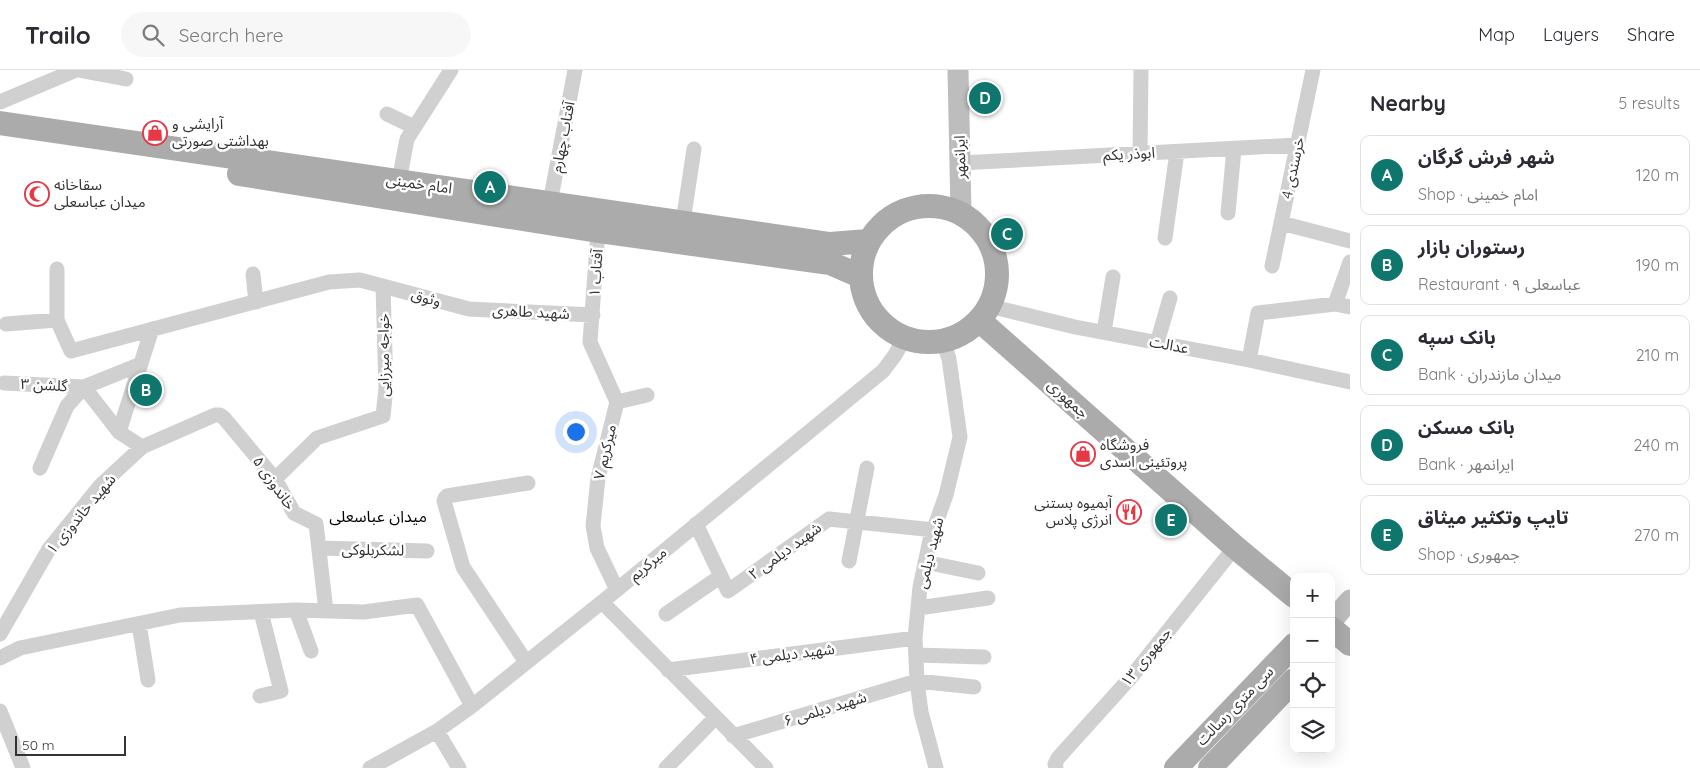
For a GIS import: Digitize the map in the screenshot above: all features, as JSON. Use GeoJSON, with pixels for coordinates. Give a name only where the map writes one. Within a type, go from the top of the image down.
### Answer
{"type":"FeatureCollection","features":[{"type":"Feature","properties":{"kind":"main road","name":"ایرانمهر"},"geometry":{"type":"LineString","coordinates":[[958,70],[961,213]]}},
{"type":"Feature","properties":{"kind":"main road","name":"امام خمینی"},"geometry":{"type":"LineString","coordinates":[[0,123],[830,244],[868,241]]}},
{"type":"Feature","properties":{"kind":"main road","name":"امام خمینی"},"geometry":{"type":"LineString","coordinates":[[0,136],[598,231],[830,263],[860,276]]}},
{"type":"Feature","properties":{"kind":"main road"},"geometry":{"type":"LineString","coordinates":[[926,205],[944,207],[961,213],[976,224],[987,237],[998,271],[996,289],[984,313],[965,332],[943,340],[931,342],[914,340],[897,334],[882,324],[871,310],[863,293],[860,276],[862,258],[868,241],[878,227],[892,216],[909,208],[926,205]]}},
{"type":"Feature","properties":{"kind":"main road","name":"جمهوری"},"geometry":{"type":"LineString","coordinates":[[984,313],[1235,548],[1290,593]]}},
{"type":"Feature","properties":{"kind":"main road"},"geometry":{"type":"LineString","coordinates":[[1334,618],[1350,600]]}},
{"type":"Feature","properties":{"kind":"main road"},"geometry":{"type":"LineString","coordinates":[[1335,631],[1350,644]]}},
{"type":"Feature","properties":{"kind":"main road","name":"سی متری رسالت"},"geometry":{"type":"LineString","coordinates":[[1176,768],[1290,649]]}},
{"type":"Feature","properties":{"kind":"main road","name":"سی متری رسالت"},"geometry":{"type":"LineString","coordinates":[[1210,768],[1290,684]]}},
{"type":"Feature","properties":{"kind":"street"},"geometry":{"type":"LineString","coordinates":[[0,102],[77,70],[126,79]]}},
{"type":"Feature","properties":{"kind":"street"},"geometry":{"type":"LineString","coordinates":[[400,181],[407,139],[451,70]]}},
{"type":"Feature","properties":{"kind":"street","name":"آفتاب چهارم"},"geometry":{"type":"LineString","coordinates":[[550,203],[575,70]]}},
{"type":"Feature","properties":{"kind":"street"},"geometry":{"type":"LineString","coordinates":[[1140,154],[1141,70]]}},
{"type":"Feature","properties":{"kind":"street","name":"خرسندی 4"},"geometry":{"type":"LineString","coordinates":[[1272,266],[1314,70]]}},
{"type":"Feature","properties":{"kind":"street"},"geometry":{"type":"LineString","coordinates":[[387,114],[414,127]]}},
{"type":"Feature","properties":{"kind":"street","name":"ابوذر یکم"},"geometry":{"type":"LineString","coordinates":[[960,163],[1297,145]]}},
{"type":"Feature","properties":{"kind":"street"},"geometry":{"type":"LineString","coordinates":[[683,222],[694,148]]}},
{"type":"Feature","properties":{"kind":"street"},"geometry":{"type":"LineString","coordinates":[[1228,213],[1234,149]]}},
{"type":"Feature","properties":{"kind":"street"},"geometry":{"type":"LineString","coordinates":[[1165,238],[1177,152]]}},
{"type":"Feature","properties":{"kind":"street"},"geometry":{"type":"LineString","coordinates":[[1281,223],[1350,241]]}},
{"type":"Feature","properties":{"kind":"street","name":"۱ آفتاب"},"geometry":{"type":"LineString","coordinates":[[593,315],[598,231]]}},
{"type":"Feature","properties":{"kind":"street"},"geometry":{"type":"LineString","coordinates":[[1249,360],[1258,313],[1342,305],[1350,262]]}},
{"type":"Feature","properties":{"kind":"street"},"geometry":{"type":"LineString","coordinates":[[6,324],[57,320],[57,269]]}},
{"type":"Feature","properties":{"kind":"street"},"geometry":{"type":"LineString","coordinates":[[253,274],[256,302]]}},
{"type":"Feature","properties":{"kind":"street"},"geometry":{"type":"LineString","coordinates":[[1104,332],[1113,277]]}},
{"type":"Feature","properties":{"kind":"street","name":"وثوق"},"geometry":{"type":"LineString","coordinates":[[57,320],[71,351],[329,282],[360,280],[469,309]]}},
{"type":"Feature","properties":{"kind":"street","name":"خواجه میرزایی"},"geometry":{"type":"LineString","coordinates":[[274,479],[317,438],[383,416],[386,388],[383,286]]}},
{"type":"Feature","properties":{"kind":"street"},"geometry":{"type":"LineString","coordinates":[[1157,342],[1170,298]]}},
{"type":"Feature","properties":{"kind":"street","name":"شهید طاهری"},"geometry":{"type":"LineString","coordinates":[[469,309],[593,315]]}},
{"type":"Feature","properties":{"kind":"street","name":"عدالت"},"geometry":{"type":"LineString","coordinates":[[984,313],[1104,332],[1350,382]]}},
{"type":"Feature","properties":{"kind":"street"},"geometry":{"type":"LineString","coordinates":[[593,315],[590,342],[617,402],[647,396]]}},
{"type":"Feature","properties":{"kind":"street"},"geometry":{"type":"LineString","coordinates":[[119,432],[152,329]]}},
{"type":"Feature","properties":{"kind":"street","name":"میرکریم"},"geometry":{"type":"LineString","coordinates":[[370,768],[438,731],[617,590],[883,371],[905,337]]}},
{"type":"Feature","properties":{"kind":"street","name":"شهید دیلمی"},"geometry":{"type":"LineString","coordinates":[[936,768],[921,712],[916,681],[915,638],[920,587],[925,562],[946,495],[960,437],[949,359],[943,340]]}},
{"type":"Feature","properties":{"kind":"street"},"geometry":{"type":"LineString","coordinates":[[40,468],[66,406],[84,387],[141,364]]}},
{"type":"Feature","properties":{"kind":"street","name":"۳ گلشن"},"geometry":{"type":"LineString","coordinates":[[4,383],[84,387]]}},
{"type":"Feature","properties":{"kind":"street"},"geometry":{"type":"LineString","coordinates":[[84,387],[119,432],[142,447]]}},
{"type":"Feature","properties":{"kind":"street","name":"۷ میرکریم"},"geometry":{"type":"LineString","coordinates":[[617,402],[598,478],[593,526],[597,548],[617,590]]}},
{"type":"Feature","properties":{"kind":"street","name":"۱ شهید خاندوزی"},"geometry":{"type":"LineString","coordinates":[[0,634],[49,549],[100,486],[142,447],[215,415],[220,415]]}},
{"type":"Feature","properties":{"kind":"street","name":"خاندوزی ۵"},"geometry":{"type":"LineString","coordinates":[[220,415],[274,479],[294,513],[316,524],[326,611]]}},
{"type":"Feature","properties":{"kind":"street"},"geometry":{"type":"LineString","coordinates":[[849,561],[868,468]]}},
{"type":"Feature","properties":{"kind":"street"},"geometry":{"type":"LineString","coordinates":[[526,662],[463,567],[444,501],[447,496],[528,483]]}},
{"type":"Feature","properties":{"kind":"street","name":"۲ شهید دیلمی"},"geometry":{"type":"LineString","coordinates":[[721,576],[728,592],[829,519],[934,530]]}},
{"type":"Feature","properties":{"kind":"street"},"geometry":{"type":"LineString","coordinates":[[666,614],[721,576],[696,524]]}},
{"type":"Feature","properties":{"kind":"street","name":"لشکربلوکی"},"geometry":{"type":"LineString","coordinates":[[319,548],[427,551]]}},
{"type":"Feature","properties":{"kind":"street","name":"۱۳ جمهوری"},"geometry":{"type":"LineString","coordinates":[[1056,766],[1058,758],[1132,676],[1235,548]]}},
{"type":"Feature","properties":{"kind":"street"},"geometry":{"type":"LineString","coordinates":[[925,562],[978,573]]}},
{"type":"Feature","properties":{"kind":"street"},"geometry":{"type":"LineString","coordinates":[[918,608],[988,598]]}},
{"type":"Feature","properties":{"kind":"street"},"geometry":{"type":"LineString","coordinates":[[602,602],[766,768]]}},
{"type":"Feature","properties":{"kind":"street"},"geometry":{"type":"LineString","coordinates":[[0,658],[20,648],[180,615],[296,610],[364,612],[417,606],[472,706]]}},
{"type":"Feature","properties":{"kind":"street"},"geometry":{"type":"LineString","coordinates":[[296,610],[311,650]]}},
{"type":"Feature","properties":{"kind":"street"},"geometry":{"type":"LineString","coordinates":[[260,696],[280,691],[261,612]]}},
{"type":"Feature","properties":{"kind":"street"},"geometry":{"type":"LineString","coordinates":[[138,624],[148,680]]}},
{"type":"Feature","properties":{"kind":"street","name":"۴ شهید دیلمی"},"geometry":{"type":"LineString","coordinates":[[668,670],[915,638]]}},
{"type":"Feature","properties":{"kind":"street"},"geometry":{"type":"LineString","coordinates":[[916,655],[984,658]]}},
{"type":"Feature","properties":{"kind":"street"},"geometry":{"type":"LineString","coordinates":[[916,681],[974,687]]}},
{"type":"Feature","properties":{"kind":"street","name":"۶ شهید دیلمی"},"geometry":{"type":"LineString","coordinates":[[733,736],[916,681]]}},
{"type":"Feature","properties":{"kind":"street"},"geometry":{"type":"LineString","coordinates":[[0,711],[23,768]]}},
{"type":"Feature","properties":{"kind":"street"},"geometry":{"type":"LineString","coordinates":[[666,768],[715,718]]}},
{"type":"Feature","properties":{"kind":"street"},"geometry":{"type":"LineString","coordinates":[[438,731],[459,768]]}},
{"type":"Feature","properties":{"kind":"place","name":"بانک مسکن"},"geometry":{"type":"Point","coordinates":[985,98]}},
{"type":"Feature","properties":{"kind":"place","name":"آرایشی و بهداشتی صورتی"},"geometry":{"type":"Point","coordinates":[155,133]}},
{"type":"Feature","properties":{"kind":"place","name":"شهر فرش گرگان"},"geometry":{"type":"Point","coordinates":[490,187]}},
{"type":"Feature","properties":{"kind":"place","name":"سقاخانه میدان عباسعلی"},"geometry":{"type":"Point","coordinates":[37,194]}},
{"type":"Feature","properties":{"kind":"place","name":"بانک سپه"},"geometry":{"type":"Point","coordinates":[1007,234]}},
{"type":"Feature","properties":{"kind":"place","name":"رستوران بازار"},"geometry":{"type":"Point","coordinates":[146,390]}},
{"type":"Feature","properties":{"kind":"place","name":"فروشگاه پروتئینی اسدی"},"geometry":{"type":"Point","coordinates":[1083,454]}},
{"type":"Feature","properties":{"kind":"place","name":"آبمیوه بستنی انرژی پلاس"},"geometry":{"type":"Point","coordinates":[1129,512]}},
{"type":"Feature","properties":{"kind":"place","name":"تایپ وتکثیر میثاق"},"geometry":{"type":"Point","coordinates":[1171,520]}},
{"type":"Feature","properties":{"kind":"district","name":"میدان عباسعلی"},"geometry":{"type":"Point","coordinates":[378,516]}}]}
